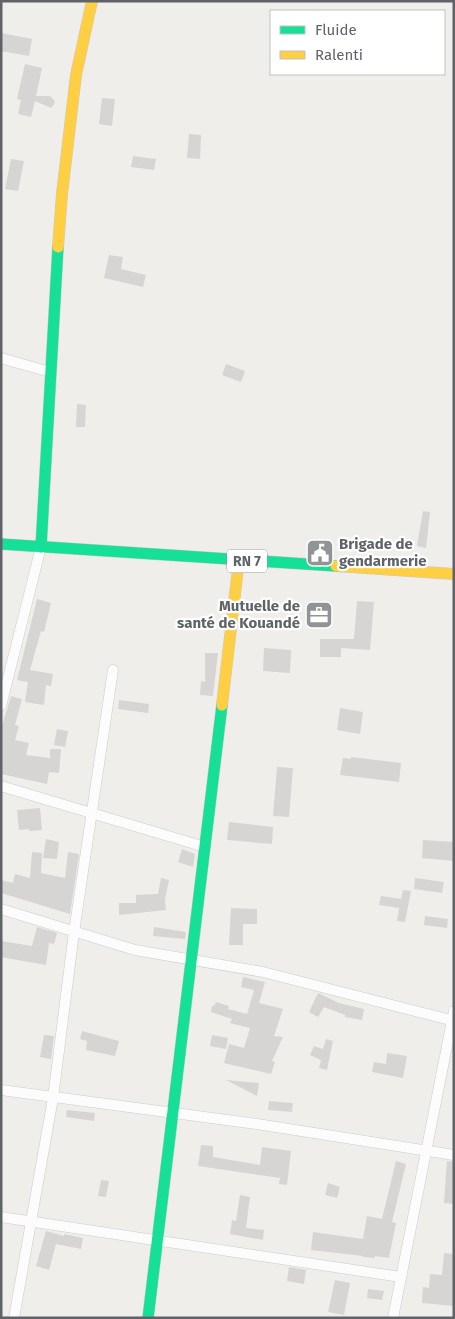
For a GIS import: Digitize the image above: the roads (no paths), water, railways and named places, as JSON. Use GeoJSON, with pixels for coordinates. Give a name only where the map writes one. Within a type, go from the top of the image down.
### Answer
{"type":"FeatureCollection","features":[{"type":"Feature","properties":{"kind":"main road"},"geometry":{"type":"LineString","coordinates":[[1,544],[41,546],[42,492],[63,184],[76,75],[92,1]]}},
{"type":"Feature","properties":{"kind":"main road","name":"RN 7"},"geometry":{"type":"LineString","coordinates":[[41,546],[454,574]]}},
{"type":"Feature","properties":{"kind":"main road"},"geometry":{"type":"LineString","coordinates":[[148,1318],[239,560]]}},
{"type":"Feature","properties":{"kind":"street"},"geometry":{"type":"LineString","coordinates":[[1,358],[50,372]]}},
{"type":"Feature","properties":{"kind":"street"},"geometry":{"type":"LineString","coordinates":[[1,706],[41,546]]}},
{"type":"Feature","properties":{"kind":"street"},"geometry":{"type":"LineString","coordinates":[[14,1318],[53,1098],[74,932],[113,670]]}},
{"type":"Feature","properties":{"kind":"street"},"geometry":{"type":"LineString","coordinates":[[1,786],[205,847]]}},
{"type":"Feature","properties":{"kind":"street"},"geometry":{"type":"LineString","coordinates":[[1,909],[135,950],[263,972],[453,1018],[394,1318]]}},
{"type":"Feature","properties":{"kind":"street"},"geometry":{"type":"LineString","coordinates":[[1,1090],[257,1124],[454,1155]]}},
{"type":"Feature","properties":{"kind":"street"},"geometry":{"type":"LineString","coordinates":[[1,1217],[401,1277]]}},
{"type":"Feature","properties":{"kind":"place","name":"Brigade de gendarmerie"},"geometry":{"type":"Point","coordinates":[320,553]}},
{"type":"Feature","properties":{"kind":"place","name":"Mutuelle de santé de Kouandé"},"geometry":{"type":"Point","coordinates":[319,615]}}]}
